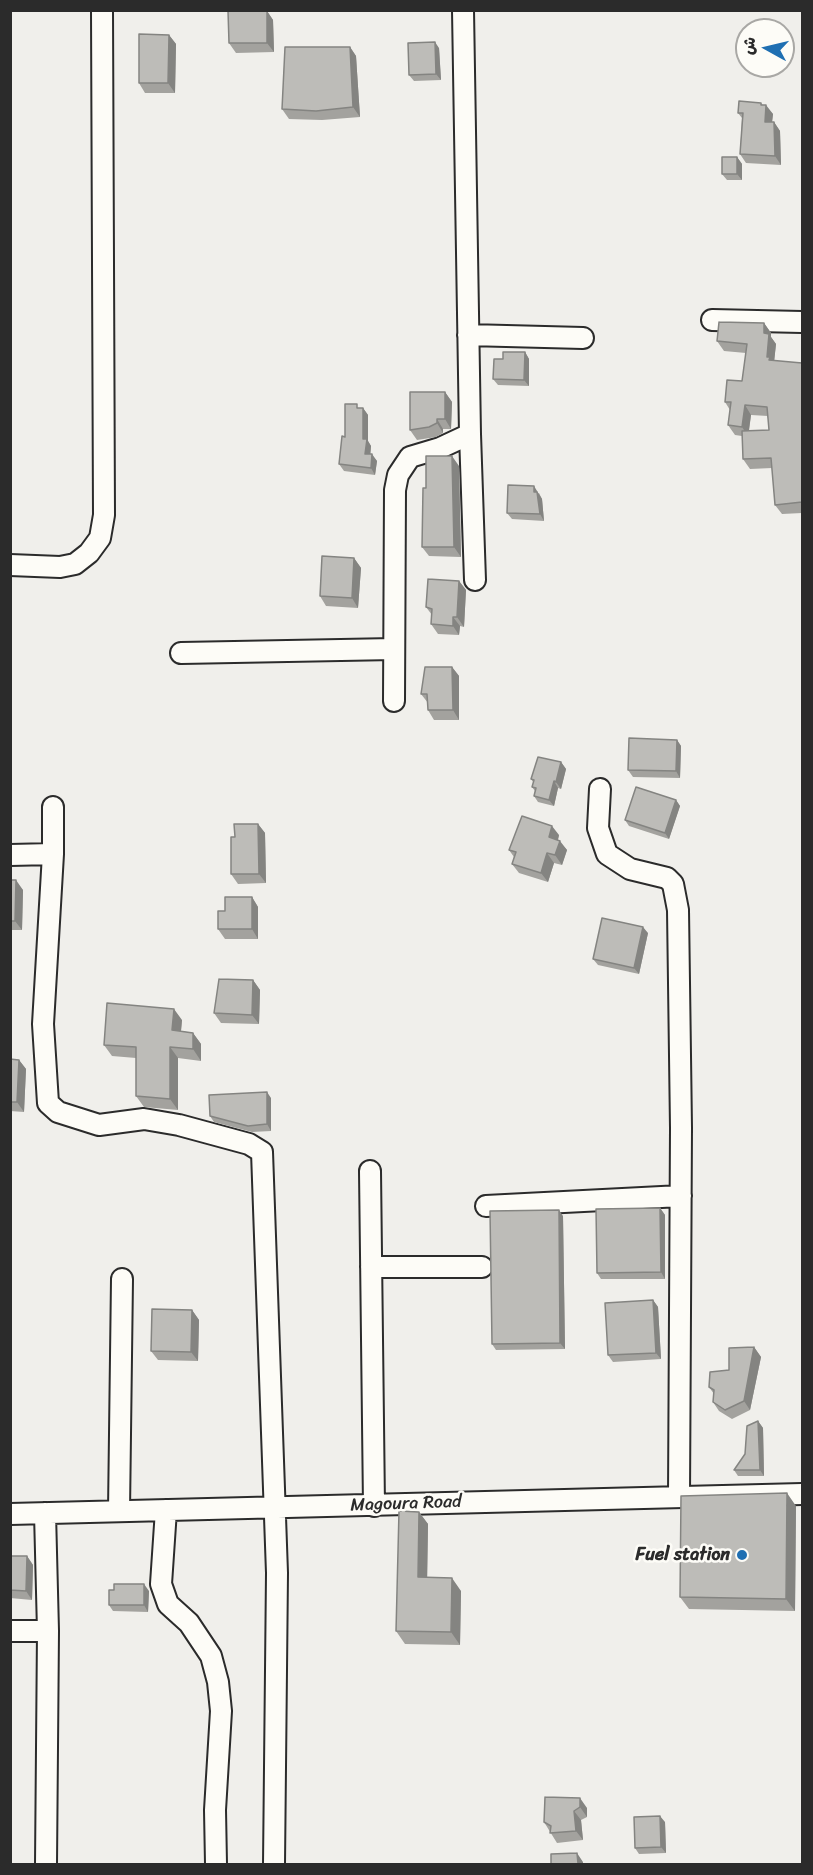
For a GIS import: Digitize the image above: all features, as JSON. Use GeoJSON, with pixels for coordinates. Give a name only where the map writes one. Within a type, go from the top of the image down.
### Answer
{"type":"FeatureCollection","features":[{"type":"Feature","properties":{"kind":"street"},"geometry":{"type":"LineString","coordinates":[[10,565],[60,567],[75,564],[90,553],[100,538],[104,515],[102,10]]}},
{"type":"Feature","properties":{"kind":"street"},"geometry":{"type":"LineString","coordinates":[[464,10],[468,335],[475,580]]}},
{"type":"Feature","properties":{"kind":"street"},"geometry":{"type":"LineString","coordinates":[[712,320],[802,322]]}},
{"type":"Feature","properties":{"kind":"street"},"geometry":{"type":"LineString","coordinates":[[468,335],[583,338]]}},
{"type":"Feature","properties":{"kind":"street"},"geometry":{"type":"LineString","coordinates":[[394,701],[395,490],[398,475],[410,457],[440,448],[470,434]]}},
{"type":"Feature","properties":{"kind":"street"},"geometry":{"type":"LineString","coordinates":[[181,653],[394,649]]}},
{"type":"Feature","properties":{"kind":"street"},"geometry":{"type":"LineString","coordinates":[[600,789],[598,828],[607,854],[630,869],[667,878],[673,884],[678,910],[681,1196],[679,1496]]}},
{"type":"Feature","properties":{"kind":"street"},"geometry":{"type":"LineString","coordinates":[[53,807],[53,854],[43,1024],[48,1103],[58,1112],[99,1125],[144,1119],[179,1125],[249,1143],[262,1152],[265,1166],[272,1507],[277,1573],[274,1864]]}},
{"type":"Feature","properties":{"kind":"street"},"geometry":{"type":"LineString","coordinates":[[10,855],[53,854]]}},
{"type":"Feature","properties":{"kind":"street"},"geometry":{"type":"LineString","coordinates":[[370,1171],[374,1506]]}},
{"type":"Feature","properties":{"kind":"street"},"geometry":{"type":"LineString","coordinates":[[486,1206],[681,1196]]}},
{"type":"Feature","properties":{"kind":"street"},"geometry":{"type":"LineString","coordinates":[[371,1267],[482,1267]]}},
{"type":"Feature","properties":{"kind":"street"},"geometry":{"type":"LineString","coordinates":[[119,1512],[122,1279]]}},
{"type":"Feature","properties":{"kind":"street","name":"Magoura Road"},"geometry":{"type":"LineString","coordinates":[[10,1514],[802,1494]]}},
{"type":"Feature","properties":{"kind":"street"},"geometry":{"type":"LineString","coordinates":[[166,1510],[161,1584],[168,1604],[189,1623],[211,1656],[218,1682],[222,1711],[215,1810],[216,1864]]}},
{"type":"Feature","properties":{"kind":"street"},"geometry":{"type":"LineString","coordinates":[[45,1514],[48,1631],[46,1864]]}},
{"type":"Feature","properties":{"kind":"street"},"geometry":{"type":"LineString","coordinates":[[10,1631],[48,1631]]}},
{"type":"Feature","properties":{"kind":"building"},"geometry":{"type":"Polygon","coordinates":[[[228,11],[267,11],[267,43],[229,43],[228,11]]]}},
{"type":"Feature","properties":{"kind":"building"},"geometry":{"type":"Polygon","coordinates":[[[139,34],[169,35],[168,83],[139,83],[139,34]]]}},
{"type":"Feature","properties":{"kind":"building"},"geometry":{"type":"Polygon","coordinates":[[[435,42],[436,74],[409,75],[408,43],[435,42]]]}},
{"type":"Feature","properties":{"kind":"building"},"geometry":{"type":"Polygon","coordinates":[[[285,47],[350,47],[353,107],[316,111],[282,109],[285,47]]]}},
{"type":"Feature","properties":{"kind":"building"},"geometry":{"type":"Polygon","coordinates":[[[739,101],[766,105],[765,122],[774,122],[775,156],[740,154],[743,113],[738,113],[739,101]]]}},
{"type":"Feature","properties":{"kind":"building"},"geometry":{"type":"Polygon","coordinates":[[[722,157],[737,157],[737,174],[722,174],[722,157]]]}},
{"type":"Feature","properties":{"kind":"building"},"geometry":{"type":"Polygon","coordinates":[[[719,322],[764,323],[764,333],[769,334],[767,357],[770,357],[769,360],[802,363],[802,502],[775,505],[771,458],[743,459],[742,431],[769,430],[767,407],[745,405],[742,427],[728,425],[731,402],[725,402],[727,380],[742,381],[747,344],[717,341],[719,322]]]}},
{"type":"Feature","properties":{"kind":"building"},"geometry":{"type":"Polygon","coordinates":[[[503,352],[525,352],[524,380],[493,379],[494,359],[503,359],[503,352]]]}},
{"type":"Feature","properties":{"kind":"building"},"geometry":{"type":"Polygon","coordinates":[[[410,392],[445,392],[445,419],[437,419],[437,423],[429,427],[410,430],[410,392]]]}},
{"type":"Feature","properties":{"kind":"building"},"geometry":{"type":"Polygon","coordinates":[[[345,404],[357,404],[357,408],[363,408],[363,439],[367,439],[365,454],[372,454],[371,468],[339,464],[342,436],[345,437],[345,404]]]}},
{"type":"Feature","properties":{"kind":"building"},"geometry":{"type":"Polygon","coordinates":[[[426,456],[452,456],[454,547],[422,547],[426,456]]]}},
{"type":"Feature","properties":{"kind":"building"},"geometry":{"type":"Polygon","coordinates":[[[508,485],[534,486],[540,514],[507,513],[508,485]]]}},
{"type":"Feature","properties":{"kind":"building"},"geometry":{"type":"Polygon","coordinates":[[[322,556],[354,558],[352,598],[320,596],[322,556]]]}},
{"type":"Feature","properties":{"kind":"building"},"geometry":{"type":"Polygon","coordinates":[[[428,579],[459,581],[457,617],[453,617],[453,626],[431,624],[432,609],[426,607],[428,579]]]}},
{"type":"Feature","properties":{"kind":"building"},"geometry":{"type":"Polygon","coordinates":[[[425,667],[452,667],[453,710],[428,710],[427,694],[421,694],[425,667]]]}},
{"type":"Feature","properties":{"kind":"building"},"geometry":{"type":"Polygon","coordinates":[[[629,738],[677,740],[676,771],[628,770],[629,738]]]}},
{"type":"Feature","properties":{"kind":"building"},"geometry":{"type":"Polygon","coordinates":[[[538,757],[561,762],[549,800],[534,796],[536,788],[532,787],[534,780],[531,779],[538,757]]]}},
{"type":"Feature","properties":{"kind":"building"},"geometry":{"type":"Polygon","coordinates":[[[636,787],[676,800],[665,833],[625,820],[636,787]]]}},
{"type":"Feature","properties":{"kind":"building"},"geometry":{"type":"Polygon","coordinates":[[[522,816],[552,826],[549,837],[560,841],[555,855],[547,853],[541,873],[512,864],[516,852],[509,850],[522,816]]]}},
{"type":"Feature","properties":{"kind":"building"},"geometry":{"type":"Polygon","coordinates":[[[234,824],[258,824],[259,874],[231,874],[231,837],[235,837],[234,824]]]}},
{"type":"Feature","properties":{"kind":"building"},"geometry":{"type":"Polygon","coordinates":[[[10,880],[16,880],[15,921],[10,921],[10,880]]]}},
{"type":"Feature","properties":{"kind":"building"},"geometry":{"type":"Polygon","coordinates":[[[225,897],[252,897],[252,929],[218,929],[218,911],[225,911],[225,897]]]}},
{"type":"Feature","properties":{"kind":"building"},"geometry":{"type":"Polygon","coordinates":[[[602,918],[643,927],[634,968],[593,959],[602,918]]]}},
{"type":"Feature","properties":{"kind":"building"},"geometry":{"type":"Polygon","coordinates":[[[219,979],[253,980],[252,1015],[214,1013],[219,979]]]}},
{"type":"Feature","properties":{"kind":"building"},"geometry":{"type":"Polygon","coordinates":[[[107,1003],[174,1009],[172,1030],[193,1033],[193,1049],[170,1047],[170,1099],[136,1096],[136,1047],[104,1045],[107,1003]]]}},
{"type":"Feature","properties":{"kind":"building"},"geometry":{"type":"Polygon","coordinates":[[[10,1059],[19,1060],[17,1102],[10,1102],[10,1059]]]}},
{"type":"Feature","properties":{"kind":"building"},"geometry":{"type":"Polygon","coordinates":[[[267,1092],[267,1124],[248,1126],[210,1116],[209,1095],[267,1092]]]}},
{"type":"Feature","properties":{"kind":"building"},"geometry":{"type":"Polygon","coordinates":[[[660,1208],[661,1272],[597,1273],[596,1209],[660,1208]]]}},
{"type":"Feature","properties":{"kind":"building"},"geometry":{"type":"Polygon","coordinates":[[[559,1210],[560,1343],[492,1344],[490,1211],[559,1210]]]}},
{"type":"Feature","properties":{"kind":"building"},"geometry":{"type":"Polygon","coordinates":[[[653,1300],[656,1353],[608,1355],[605,1303],[653,1300]]]}},
{"type":"Feature","properties":{"kind":"building"},"geometry":{"type":"Polygon","coordinates":[[[152,1309],[192,1310],[191,1352],[151,1351],[152,1309]]]}},
{"type":"Feature","properties":{"kind":"building"},"geometry":{"type":"Polygon","coordinates":[[[754,1347],[744,1401],[725,1410],[713,1402],[714,1390],[709,1387],[710,1372],[729,1370],[729,1348],[754,1347]]]}},
{"type":"Feature","properties":{"kind":"building"},"geometry":{"type":"Polygon","coordinates":[[[758,1421],[760,1470],[734,1470],[745,1454],[747,1426],[758,1421]]]}},
{"type":"Feature","properties":{"kind":"building","name":"Fuel station"},"geometry":{"type":"Polygon","coordinates":[[[787,1493],[786,1599],[680,1597],[681,1496],[787,1493]]]}},
{"type":"Feature","properties":{"kind":"building"},"geometry":{"type":"Polygon","coordinates":[[[399,1511],[419,1512],[418,1577],[452,1578],[451,1632],[396,1631],[399,1511]]]}},
{"type":"Feature","properties":{"kind":"building"},"geometry":{"type":"Polygon","coordinates":[[[10,1556],[27,1556],[26,1591],[10,1590],[10,1556]]]}},
{"type":"Feature","properties":{"kind":"building"},"geometry":{"type":"Polygon","coordinates":[[[114,1584],[144,1584],[144,1605],[109,1605],[109,1590],[114,1590],[114,1584]]]}},
{"type":"Feature","properties":{"kind":"building"},"geometry":{"type":"Polygon","coordinates":[[[545,1797],[580,1798],[580,1807],[574,1811],[576,1831],[550,1833],[551,1826],[544,1822],[545,1797]]]}},
{"type":"Feature","properties":{"kind":"building"},"geometry":{"type":"Polygon","coordinates":[[[660,1816],[661,1847],[635,1848],[634,1817],[660,1816]]]}},
{"type":"Feature","properties":{"kind":"building"},"geometry":{"type":"Polygon","coordinates":[[[577,1853],[578,1864],[551,1864],[551,1854],[577,1853]]]}},
{"type":"Feature","properties":{"kind":"place","name":"Fuel station"},"geometry":{"type":"Point","coordinates":[742,1555]}}]}
